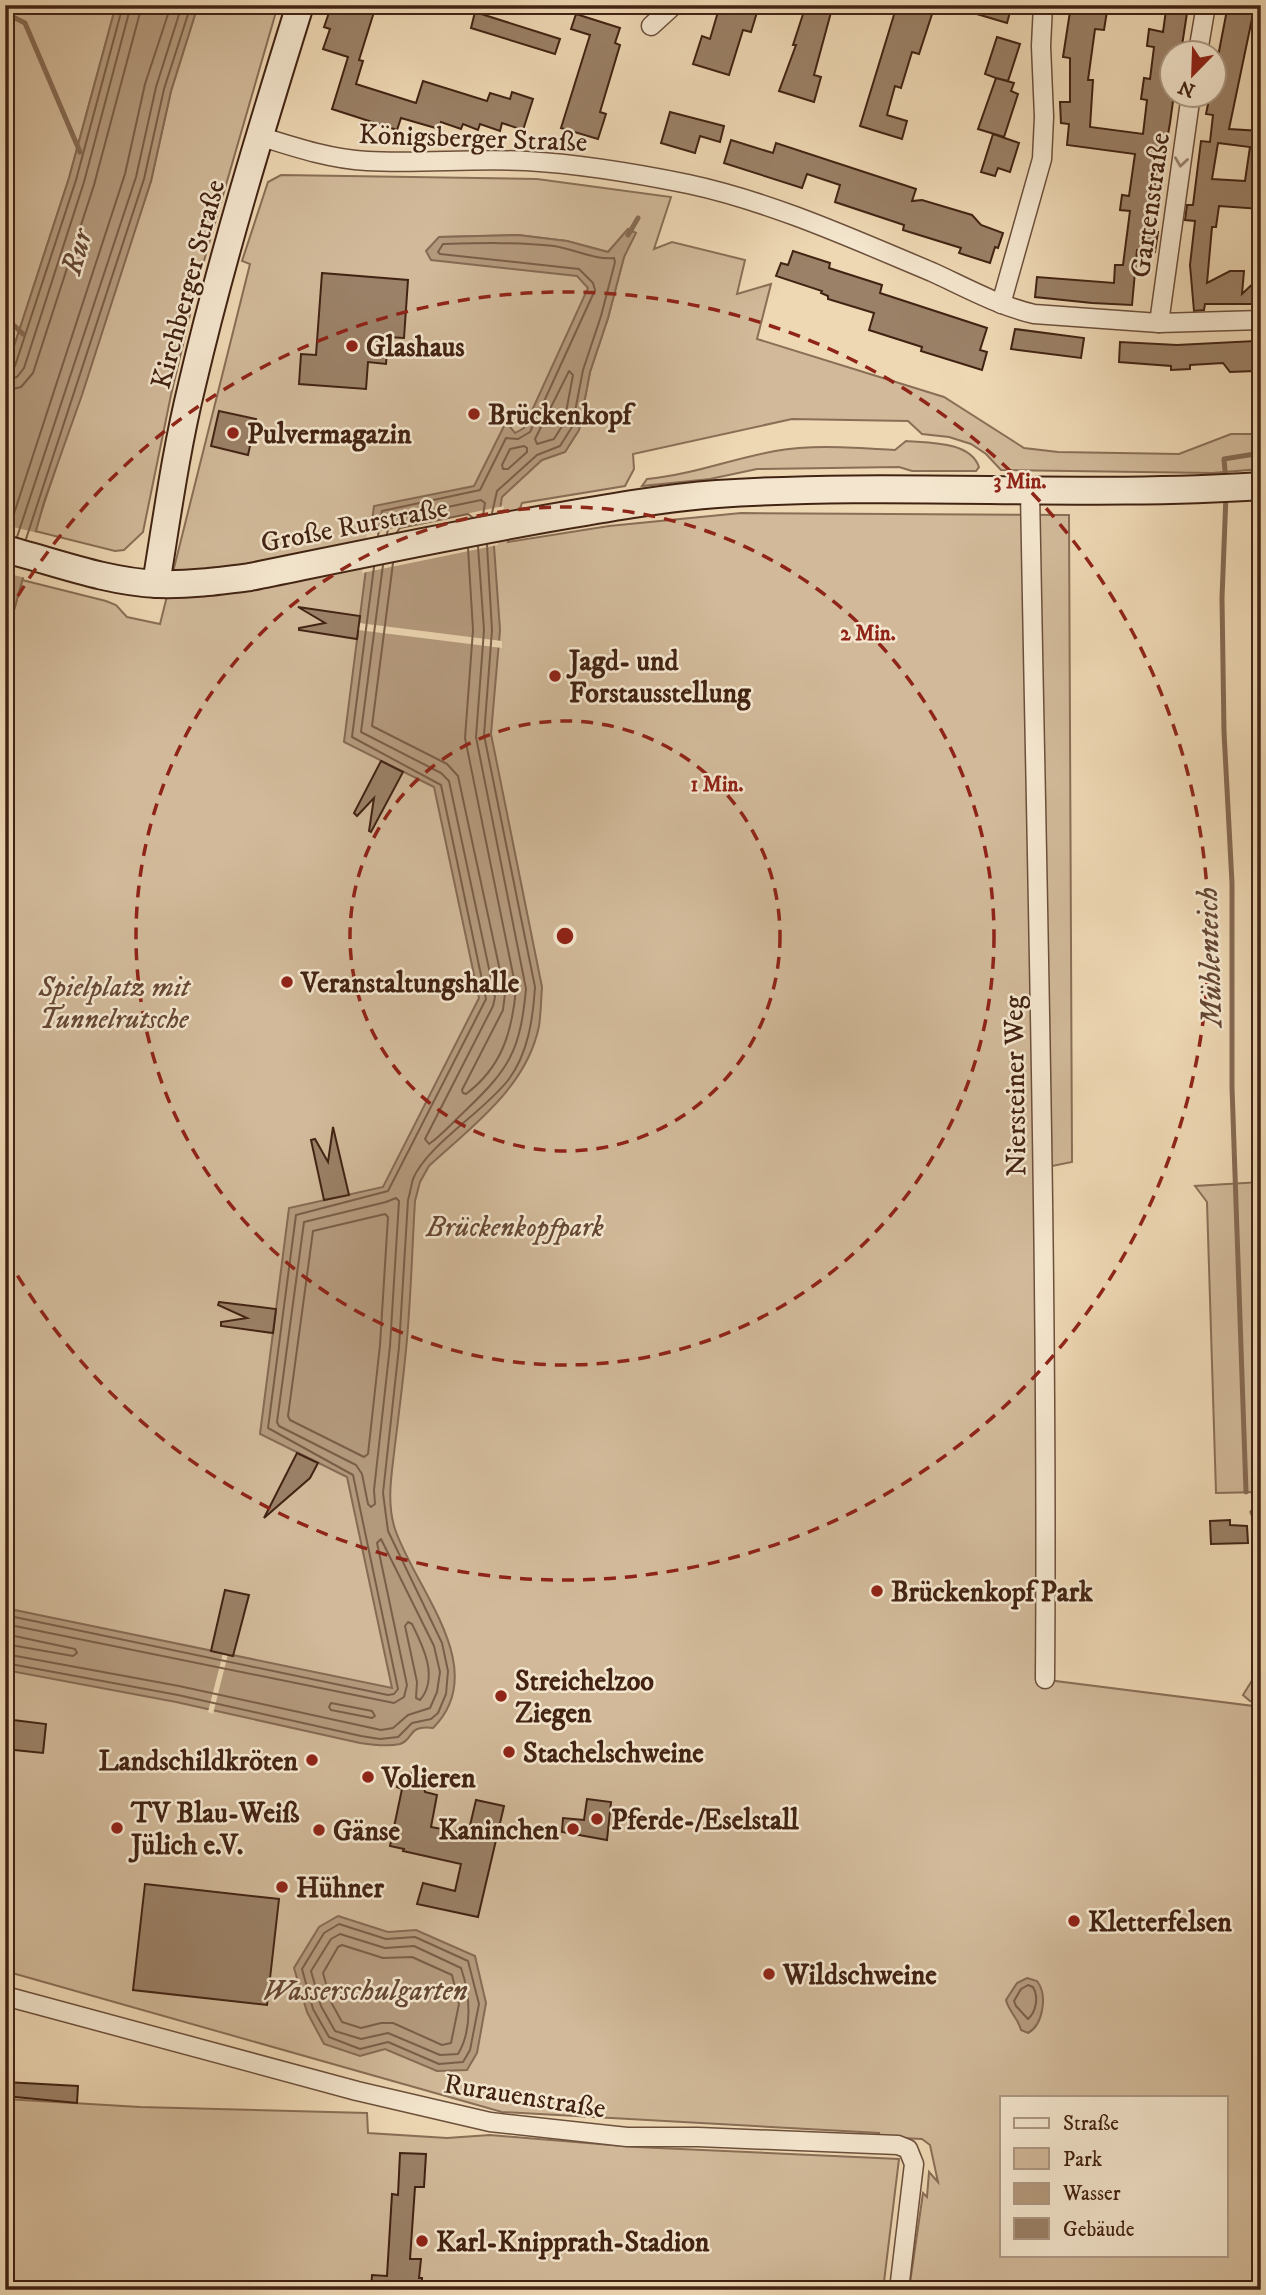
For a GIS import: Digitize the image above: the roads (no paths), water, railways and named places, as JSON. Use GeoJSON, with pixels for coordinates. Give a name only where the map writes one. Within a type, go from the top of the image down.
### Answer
{"type":"FeatureCollection","features":[{"type":"Feature","properties":{"kind":"main road","name":"Kirchberger Straße"},"geometry":{"type":"LineString","coordinates":[[145,583],[192,383],[259,136],[300,5]]}},
{"type":"Feature","properties":{"kind":"main road","name":"Große Rurstraße"},"geometry":{"type":"LineString","coordinates":[[5,550],[145,583],[212,582],[250,577],[528,521],[627,504],[716,494],[852,489],[1030,491],[1250,487]]}},
{"type":"Feature","properties":{"kind":"street"},"geometry":{"type":"LineString","coordinates":[[651,26],[674,5]]}},
{"type":"Feature","properties":{"kind":"street"},"geometry":{"type":"LineString","coordinates":[[1001,304],[1042,159],[1043,5]]}},
{"type":"Feature","properties":{"kind":"street"},"geometry":{"type":"LineString","coordinates":[[1200,38],[1206,5]]}},
{"type":"Feature","properties":{"kind":"street","name":"Gartenstraße"},"geometry":{"type":"LineString","coordinates":[[1159,323],[1189,108]]}},
{"type":"Feature","properties":{"kind":"street","name":"Königsberger Straße"},"geometry":{"type":"LineString","coordinates":[[259,136],[322,155],[365,161],[524,161],[611,169],[691,185],[815,224],[1015,310],[1034,314],[1159,323],[1261,320]]}},
{"type":"Feature","properties":{"kind":"street","name":"Niersteiner Weg"},"geometry":{"type":"LineString","coordinates":[[1030,491],[1045,1371],[1045,1679]]}},
{"type":"Feature","properties":{"kind":"street","name":"Rurauenstraße"},"geometry":{"type":"LineString","coordinates":[[5,1997],[357,2091],[490,2122],[627,2137],[898,2145],[908,2149],[915,2164],[899,2290]]}},
{"type":"Feature","properties":{"kind":"water","name":"Rur"},"geometry":{"type":"Polygon","coordinates":[[[116,5],[198,5],[171,91],[151,181],[82,395],[44,502],[5,643],[5,374],[69,178],[116,5]]]}},
{"type":"Feature","properties":{"kind":"water"},"geometry":{"type":"Polygon","coordinates":[[[628,229],[636,233],[624,257],[590,372],[579,430],[565,452],[542,460],[502,497],[494,546],[500,630],[491,734],[542,987],[540,1021],[533,1048],[510,1087],[480,1120],[429,1166],[420,1182],[415,1201],[408,1331],[391,1487],[395,1529],[444,1629],[452,1655],[455,1680],[449,1705],[433,1728],[415,1730],[400,1744],[375,1745],[176,1702],[5,1670],[5,1608],[392,1688],[347,1477],[260,1434],[289,1208],[383,1187],[479,998],[434,787],[344,742],[374,506],[474,486],[506,422],[515,433],[524,428],[588,288],[577,276],[431,260],[426,251],[439,237],[518,235],[567,241],[608,252],[628,229]]]}},
{"type":"Feature","properties":{"kind":"water","name":"Wasserschulgarten"},"geometry":{"type":"Polygon","coordinates":[[[338,1916],[388,1932],[416,1930],[475,1956],[486,2003],[477,2053],[467,2070],[437,2071],[385,2049],[360,2056],[324,2044],[307,2012],[294,1968],[319,1927],[338,1916]]]}},
{"type":"Feature","properties":{"kind":"water"},"geometry":{"type":"Polygon","coordinates":[[[1027,1978],[1037,1981],[1043,2001],[1040,2017],[1028,2033],[1021,2030],[1006,2000],[1017,1983],[1027,1978]]]}},
{"type":"Feature","properties":{"kind":"waterway"},"geometry":{"type":"LineString","coordinates":[[9,15],[25,23],[80,152]]}},
{"type":"Feature","properties":{"kind":"waterway"},"geometry":{"type":"LineString","coordinates":[[628,235],[638,218]]}},
{"type":"Feature","properties":{"kind":"waterway"},"geometry":{"type":"LineString","coordinates":[[5,317],[23,334]]}},
{"type":"Feature","properties":{"kind":"waterway","name":"Mühlenteich"},"geometry":{"type":"LineString","coordinates":[[1226,482],[1224,459],[1261,453]]}},
{"type":"Feature","properties":{"kind":"waterway","name":"Mühlenteich"},"geometry":{"type":"LineString","coordinates":[[1226,495],[1222,598],[1224,732],[1232,883],[1232,1087],[1246,1492]]}},
{"type":"Feature","properties":{"kind":"waterway","name":"Mühlenteich"},"geometry":{"type":"LineString","coordinates":[[1252,1512],[1261,1537]]}},
{"type":"Feature","properties":{"kind":"place","name":"Glashaus"},"geometry":{"type":"Point","coordinates":[352,346]}},
{"type":"Feature","properties":{"kind":"place","name":"Brückenkopf"},"geometry":{"type":"Point","coordinates":[474,414]}},
{"type":"Feature","properties":{"kind":"place","name":"Pulvermagazin"},"geometry":{"type":"Point","coordinates":[233,433]}},
{"type":"Feature","properties":{"kind":"place","name":"Jagd- und Forstausstellung"},"geometry":{"type":"Point","coordinates":[555,676]}},
{"type":"Feature","properties":{"kind":"place","name":"Veranstaltungshalle"},"geometry":{"type":"Point","coordinates":[287,982]}},
{"type":"Feature","properties":{"kind":"place","name":"Brückenkopf Park"},"geometry":{"type":"Point","coordinates":[877,1591]}},
{"type":"Feature","properties":{"kind":"place","name":"Streichelzoo Ziegen"},"geometry":{"type":"Point","coordinates":[501,1696]}},
{"type":"Feature","properties":{"kind":"place","name":"Stachelschweine"},"geometry":{"type":"Point","coordinates":[509,1752]}},
{"type":"Feature","properties":{"kind":"place","name":"Landschildkröten"},"geometry":{"type":"Point","coordinates":[312,1760]}},
{"type":"Feature","properties":{"kind":"place","name":"Volieren"},"geometry":{"type":"Point","coordinates":[368,1777]}},
{"type":"Feature","properties":{"kind":"place","name":"Pferde-/Eselstall"},"geometry":{"type":"Point","coordinates":[597,1819]}},
{"type":"Feature","properties":{"kind":"place","name":"TV Blau-Weiß Jülich e.V."},"geometry":{"type":"Point","coordinates":[117,1828]}},
{"type":"Feature","properties":{"kind":"place","name":"Kaninchen"},"geometry":{"type":"Point","coordinates":[573,1829]}},
{"type":"Feature","properties":{"kind":"place","name":"Gänse"},"geometry":{"type":"Point","coordinates":[319,1830]}},
{"type":"Feature","properties":{"kind":"place","name":"Hühner"},"geometry":{"type":"Point","coordinates":[282,1887]}},
{"type":"Feature","properties":{"kind":"place","name":"Kletterfelsen"},"geometry":{"type":"Point","coordinates":[1074,1921]}},
{"type":"Feature","properties":{"kind":"place","name":"Wildschweine"},"geometry":{"type":"Point","coordinates":[769,1974]}},
{"type":"Feature","properties":{"kind":"place","name":"Karl-Knipprath-Stadion"},"geometry":{"type":"Point","coordinates":[422,2241]}},
{"type":"Feature","properties":{"kind":"park label","name":"Spielplatz mit Tunnelrutsche"},"geometry":{"type":"Point","coordinates":[114,1002]}},
{"type":"Feature","properties":{"kind":"park label","name":"Brückenkopfpark"},"geometry":{"type":"Point","coordinates":[515,1226]}}]}
